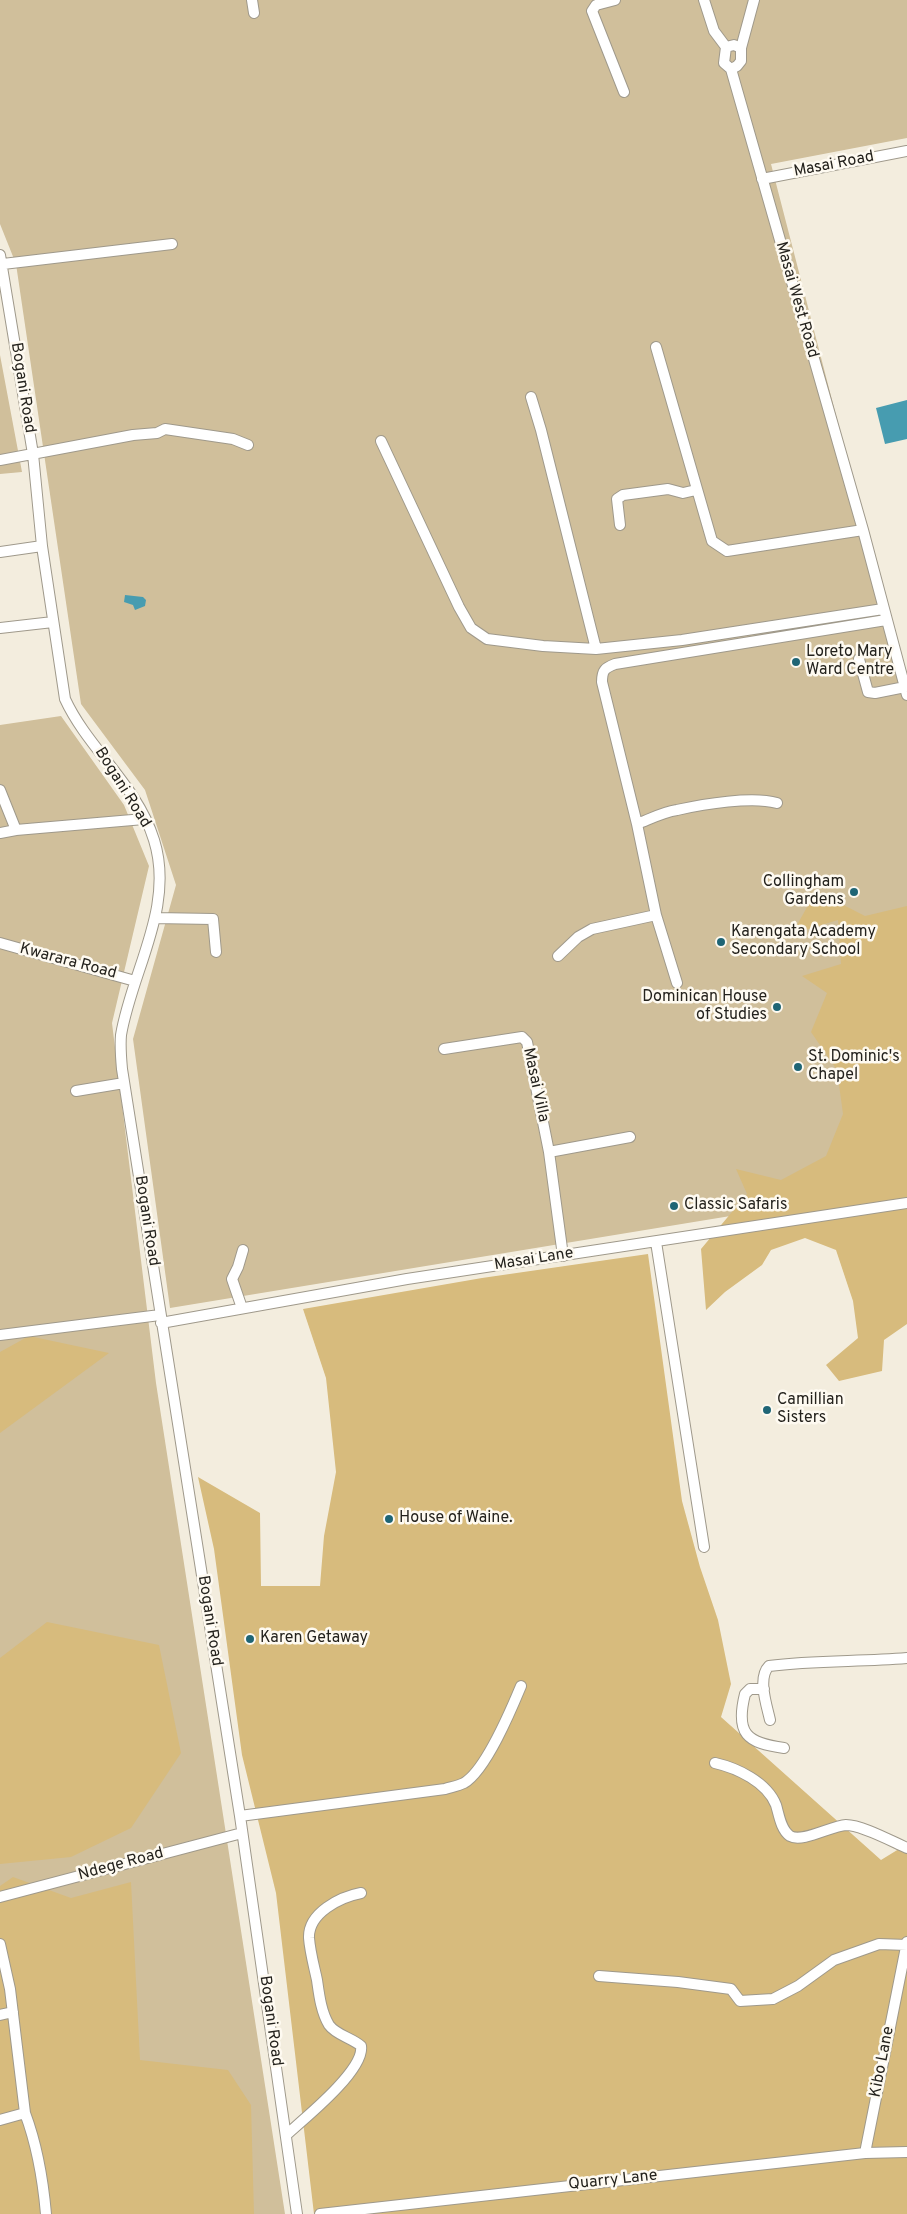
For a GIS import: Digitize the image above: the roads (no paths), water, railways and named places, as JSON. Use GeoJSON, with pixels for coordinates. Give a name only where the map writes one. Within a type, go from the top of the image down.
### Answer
{"type":"FeatureCollection","features":[{"type":"Feature","properties":{"kind":"street"},"geometry":{"type":"LineString","coordinates":[[252,0],[254,12]]}},
{"type":"Feature","properties":{"kind":"street"},"geometry":{"type":"LineString","coordinates":[[615,0],[596,5],[592,11],[624,92]]}},
{"type":"Feature","properties":{"kind":"street"},"geometry":{"type":"LineString","coordinates":[[704,0],[714,31],[726,47],[724,63],[731,69],[737,66],[740,61],[741,48],[754,0]]}},
{"type":"Feature","properties":{"kind":"street"},"geometry":{"type":"LineString","coordinates":[[726,47],[734,45],[741,48]]}},
{"type":"Feature","properties":{"kind":"street","name":"Masai West Road"},"geometry":{"type":"LineString","coordinates":[[731,69],[863,530],[906,691]]}},
{"type":"Feature","properties":{"kind":"street","name":"Masai Road"},"geometry":{"type":"LineString","coordinates":[[762,179],[907,151]]}},
{"type":"Feature","properties":{"kind":"street"},"geometry":{"type":"LineString","coordinates":[[1,260],[172,244]]}},
{"type":"Feature","properties":{"kind":"street","name":"Bogani Road"},"geometry":{"type":"LineString","coordinates":[[1,260],[33,454],[42,546],[61,683],[65,699],[71,712],[116,772],[144,819],[153,838],[159,873],[160,894],[156,918],[135,980],[121,1037],[124,1083],[240,1816],[297,2214]]}},
{"type":"Feature","properties":{"kind":"street"},"geometry":{"type":"LineString","coordinates":[[656,347],[712,541],[728,551],[863,530]]}},
{"type":"Feature","properties":{"kind":"street"},"geometry":{"type":"LineString","coordinates":[[530,397],[541,430],[596,649]]}},
{"type":"Feature","properties":{"kind":"street"},"geometry":{"type":"LineString","coordinates":[[0,460],[106,439],[157,433],[165,429],[233,439],[248,445]]}},
{"type":"Feature","properties":{"kind":"street"},"geometry":{"type":"LineString","coordinates":[[381,440],[459,608],[471,628],[487,639],[596,649],[682,640],[883,609]]}},
{"type":"Feature","properties":{"kind":"street"},"geometry":{"type":"LineString","coordinates":[[620,525],[617,499],[623,495],[668,489],[683,493],[696,490]]}},
{"type":"Feature","properties":{"kind":"street"},"geometry":{"type":"LineString","coordinates":[[0,552],[42,546]]}},
{"type":"Feature","properties":{"kind":"street"},"geometry":{"type":"LineString","coordinates":[[676,983],[656,915],[637,824],[602,682],[602,674],[605,668],[615,664],[886,620]]}},
{"type":"Feature","properties":{"kind":"street"},"geometry":{"type":"LineString","coordinates":[[0,628],[52,622]]}},
{"type":"Feature","properties":{"kind":"street"},"geometry":{"type":"LineString","coordinates":[[859,659],[868,692],[906,691]]}},
{"type":"Feature","properties":{"kind":"street"},"geometry":{"type":"LineString","coordinates":[[0,790],[16,830]]}},
{"type":"Feature","properties":{"kind":"street"},"geometry":{"type":"LineString","coordinates":[[637,824],[677,810],[752,800],[766,800],[777,803]]}},
{"type":"Feature","properties":{"kind":"street"},"geometry":{"type":"LineString","coordinates":[[0,833],[144,819]]}},
{"type":"Feature","properties":{"kind":"street"},"geometry":{"type":"LineString","coordinates":[[558,956],[578,937],[592,929],[656,915]]}},
{"type":"Feature","properties":{"kind":"street"},"geometry":{"type":"LineString","coordinates":[[156,918],[213,919],[216,952]]}},
{"type":"Feature","properties":{"kind":"street","name":"Kwarara Road"},"geometry":{"type":"LineString","coordinates":[[0,943],[135,980]]}},
{"type":"Feature","properties":{"kind":"street","name":"Masai Villa"},"geometry":{"type":"LineString","coordinates":[[444,1049],[522,1037],[525,1039],[549,1152],[562,1256]]}},
{"type":"Feature","properties":{"kind":"street"},"geometry":{"type":"LineString","coordinates":[[76,1092],[124,1083]]}},
{"type":"Feature","properties":{"kind":"street"},"geometry":{"type":"LineString","coordinates":[[549,1152],[630,1137]]}},
{"type":"Feature","properties":{"kind":"street","name":"Masai Lane"},"geometry":{"type":"LineString","coordinates":[[0,1335],[161,1319],[242,1308],[407,1279],[907,1204]]}},
{"type":"Feature","properties":{"kind":"street"},"geometry":{"type":"LineString","coordinates":[[656,1242],[704,1547]]}},
{"type":"Feature","properties":{"kind":"street"},"geometry":{"type":"LineString","coordinates":[[242,1308],[232,1280],[243,1250]]}},
{"type":"Feature","properties":{"kind":"street"},"geometry":{"type":"LineString","coordinates":[[770,1720],[764,1689],[764,1673],[768,1666],[809,1661],[907,1658]]}},
{"type":"Feature","properties":{"kind":"street"},"geometry":{"type":"LineString","coordinates":[[240,1816],[445,1789],[463,1783],[481,1764],[499,1735],[522,1686]]}},
{"type":"Feature","properties":{"kind":"street"},"geometry":{"type":"LineString","coordinates":[[764,1689],[750,1690],[745,1694],[741,1718],[743,1728],[758,1744],[784,1748]]}},
{"type":"Feature","properties":{"kind":"street"},"geometry":{"type":"LineString","coordinates":[[715,1763],[734,1767],[748,1775],[768,1793],[775,1803],[785,1831],[790,1836],[806,1837],[823,1830],[848,1825],[907,1848]]}},
{"type":"Feature","properties":{"kind":"street","name":"Ndege Road"},"geometry":{"type":"LineString","coordinates":[[0,1897],[242,1833]]}},
{"type":"Feature","properties":{"kind":"street"},"geometry":{"type":"LineString","coordinates":[[286,2135],[339,2087],[360,2056],[361,2046],[336,2031],[326,2019],[320,2001],[309,1937],[312,1925],[331,1905],[343,1898],[361,1893]]}},
{"type":"Feature","properties":{"kind":"street"},"geometry":{"type":"LineString","coordinates":[[0,1944],[13,2012],[24,2113],[43,2184],[46,2214]]}},
{"type":"Feature","properties":{"kind":"street"},"geometry":{"type":"LineString","coordinates":[[599,1976],[678,1982],[731,1989],[740,2001],[773,1999],[798,1986],[834,1960],[879,1944],[907,1944]]}},
{"type":"Feature","properties":{"kind":"street","name":"Kibo Lane"},"geometry":{"type":"LineString","coordinates":[[865,2153],[907,1944]]}},
{"type":"Feature","properties":{"kind":"street"},"geometry":{"type":"LineString","coordinates":[[0,2015],[13,2012]]}},
{"type":"Feature","properties":{"kind":"street"},"geometry":{"type":"LineString","coordinates":[[0,2120],[24,2113]]}},
{"type":"Feature","properties":{"kind":"street","name":"Quarry Lane"},"geometry":{"type":"LineString","coordinates":[[320,2214],[865,2153],[907,2152]]}},
{"type":"Feature","properties":{"kind":"water"},"geometry":{"type":"Polygon","coordinates":[[[907,400],[907,439],[885,444],[876,408],[907,400]]]}},
{"type":"Feature","properties":{"kind":"water"},"geometry":{"type":"Polygon","coordinates":[[[125,595],[143,597],[146,600],[145,606],[135,610],[133,605],[124,602],[125,595]]]}},
{"type":"Feature","properties":{"kind":"place","name":"Loreto Mary Ward Centre"},"geometry":{"type":"Point","coordinates":[796,662]}},
{"type":"Feature","properties":{"kind":"place","name":"Collingham Gardens"},"geometry":{"type":"Point","coordinates":[854,892]}},
{"type":"Feature","properties":{"kind":"place","name":"Karengata Academy Secondary School"},"geometry":{"type":"Point","coordinates":[721,942]}},
{"type":"Feature","properties":{"kind":"place","name":"Dominican House of Studies"},"geometry":{"type":"Point","coordinates":[777,1007]}},
{"type":"Feature","properties":{"kind":"place","name":"St. Dominic's Chapel"},"geometry":{"type":"Point","coordinates":[798,1067]}},
{"type":"Feature","properties":{"kind":"place","name":"Classic Safaris"},"geometry":{"type":"Point","coordinates":[674,1206]}},
{"type":"Feature","properties":{"kind":"place","name":"Camillian Sisters"},"geometry":{"type":"Point","coordinates":[767,1410]}},
{"type":"Feature","properties":{"kind":"place","name":"House of Waine."},"geometry":{"type":"Point","coordinates":[389,1519]}},
{"type":"Feature","properties":{"kind":"place","name":"Karen Getaway"},"geometry":{"type":"Point","coordinates":[250,1639]}}]}
